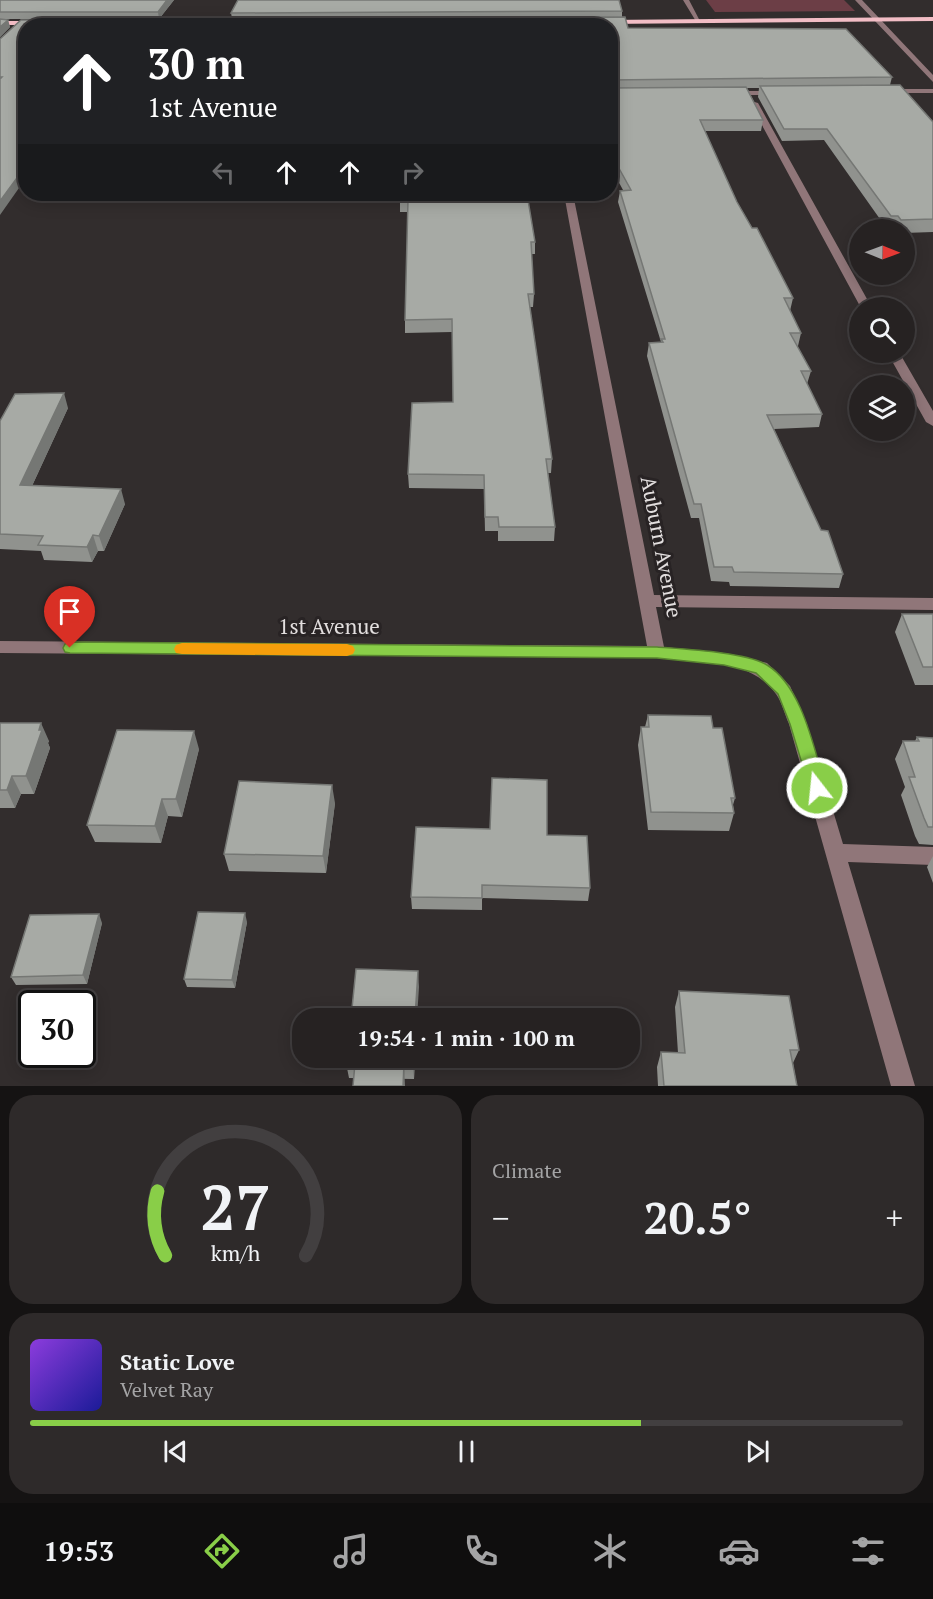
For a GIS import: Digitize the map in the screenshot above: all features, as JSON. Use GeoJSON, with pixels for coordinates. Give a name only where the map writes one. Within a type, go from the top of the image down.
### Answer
{"type":"FeatureCollection","features":[{"type":"Feature","properties":{"kind":"main road"},"geometry":{"type":"LineString","coordinates":[[618,22],[933,19]]}},
{"type":"Feature","properties":{"kind":"main road"},"geometry":{"type":"LineString","coordinates":[[0,23],[18,23]]}},
{"type":"Feature","properties":{"kind":"street"},"geometry":{"type":"LineString","coordinates":[[686,0],[699,22]]}},
{"type":"Feature","properties":{"kind":"street"},"geometry":{"type":"LineString","coordinates":[[858,0],[932,79]]}},
{"type":"Feature","properties":{"kind":"street"},"geometry":{"type":"LineString","coordinates":[[14,30],[18,26]]}},
{"type":"Feature","properties":{"kind":"street"},"geometry":{"type":"LineString","coordinates":[[876,91],[933,91]]}},
{"type":"Feature","properties":{"kind":"street"},"geometry":{"type":"LineString","coordinates":[[715,93],[784,93]]}},
{"type":"Feature","properties":{"kind":"street"},"geometry":{"type":"LineString","coordinates":[[749,93],[784,161],[861,297]]}},
{"type":"Feature","properties":{"kind":"street","name":"Auburn Avenue"},"geometry":{"type":"LineString","coordinates":[[569,201],[657,652]]}},
{"type":"Feature","properties":{"kind":"street"},"geometry":{"type":"LineString","coordinates":[[899,363],[933,422]]}},
{"type":"Feature","properties":{"kind":"street"},"geometry":{"type":"LineString","coordinates":[[647,601],[933,604]]}},
{"type":"Feature","properties":{"kind":"street","name":"1st Avenue"},"geometry":{"type":"LineString","coordinates":[[0,647],[657,652]]}},
{"type":"Feature","properties":{"kind":"street"},"geometry":{"type":"LineString","coordinates":[[657,652],[724,659],[761,668],[784,691],[798,724],[903,1086]]}},
{"type":"Feature","properties":{"kind":"street"},"geometry":{"type":"LineString","coordinates":[[836,853],[933,856]]}},
{"type":"Feature","properties":{"kind":"shaded area"},"geometry":{"type":"Polygon","coordinates":[[[706,0],[844,0],[855,11],[715,12],[706,0]]]}},
{"type":"Feature","properties":{"kind":"building"},"geometry":{"type":"Polygon","coordinates":[[[0,0],[167,0],[158,12],[0,12],[0,0]]]}},
{"type":"Feature","properties":{"kind":"building"},"geometry":{"type":"Polygon","coordinates":[[[238,0],[619,0],[622,11],[231,13],[238,0]]]}},
{"type":"Feature","properties":{"kind":"building"},"geometry":{"type":"Polygon","coordinates":[[[625,17],[628,28],[846,29],[892,77],[618,80],[618,18],[226,18],[625,17]]]}},
{"type":"Feature","properties":{"kind":"building"},"geometry":{"type":"Polygon","coordinates":[[[0,19],[8,20],[0,27],[0,19]]]}},
{"type":"Feature","properties":{"kind":"building"},"geometry":{"type":"Polygon","coordinates":[[[18,23],[18,177],[0,201],[0,79],[2,77],[0,77],[0,39],[18,23]]]}},
{"type":"Feature","properties":{"kind":"building"},"geometry":{"type":"Polygon","coordinates":[[[900,85],[933,122],[933,219],[900,219],[898,216],[891,216],[827,129],[784,129],[760,86],[900,85]]]}},
{"type":"Feature","properties":{"kind":"building"},"geometry":{"type":"Polygon","coordinates":[[[746,87],[763,120],[700,120],[737,202],[752,228],[757,228],[793,298],[784,298],[801,333],[790,333],[811,371],[801,371],[822,414],[767,415],[821,530],[828,531],[843,574],[734,572],[732,567],[714,567],[701,504],[694,504],[649,343],[663,342],[661,339],[665,339],[620,191],[631,190],[618,166],[618,88],[746,87]]]}},
{"type":"Feature","properties":{"kind":"building"},"geometry":{"type":"Polygon","coordinates":[[[408,201],[528,201],[535,242],[531,242],[534,294],[528,294],[552,459],[546,459],[555,527],[499,527],[498,517],[485,517],[484,475],[408,474],[412,403],[453,402],[452,319],[405,320],[408,201]]]}},
{"type":"Feature","properties":{"kind":"building"},"geometry":{"type":"Polygon","coordinates":[[[64,393],[20,485],[121,489],[99,536],[93,535],[87,547],[38,545],[43,536],[0,534],[0,421],[15,394],[64,393]]]}},
{"type":"Feature","properties":{"kind":"building"},"geometry":{"type":"Polygon","coordinates":[[[902,614],[933,614],[933,667],[923,667],[902,614]]]}},
{"type":"Feature","properties":{"kind":"building"},"geometry":{"type":"Polygon","coordinates":[[[648,715],[711,716],[713,728],[722,728],[735,798],[731,798],[734,813],[651,812],[641,727],[649,727],[648,715]]]}},
{"type":"Feature","properties":{"kind":"building"},"geometry":{"type":"Polygon","coordinates":[[[0,723],[41,723],[39,730],[42,730],[26,776],[12,776],[7,790],[0,790],[0,723]]]}},
{"type":"Feature","properties":{"kind":"building"},"geometry":{"type":"Polygon","coordinates":[[[117,730],[194,731],[176,799],[162,799],[155,826],[87,825],[117,730]]]}},
{"type":"Feature","properties":{"kind":"building"},"geometry":{"type":"Polygon","coordinates":[[[917,737],[933,738],[933,827],[928,827],[909,777],[915,777],[903,741],[919,741],[917,737]]]}},
{"type":"Feature","properties":{"kind":"building"},"geometry":{"type":"Polygon","coordinates":[[[492,778],[547,780],[547,835],[587,836],[590,888],[482,885],[482,898],[411,897],[416,827],[490,829],[492,778]]]}},
{"type":"Feature","properties":{"kind":"building"},"geometry":{"type":"Polygon","coordinates":[[[239,781],[332,785],[323,856],[224,854],[239,781]]]}},
{"type":"Feature","properties":{"kind":"building"},"geometry":{"type":"Polygon","coordinates":[[[198,912],[245,913],[232,980],[184,979],[198,912]]]}},
{"type":"Feature","properties":{"kind":"building"},"geometry":{"type":"Polygon","coordinates":[[[99,914],[83,975],[11,977],[30,915],[99,914]]]}},
{"type":"Feature","properties":{"kind":"building"},"geometry":{"type":"Polygon","coordinates":[[[356,969],[418,971],[416,1008],[352,1008],[356,969]]]}},
{"type":"Feature","properties":{"kind":"building"},"geometry":{"type":"Polygon","coordinates":[[[679,991],[789,996],[799,1050],[790,1050],[797,1086],[664,1086],[661,1052],[685,1053],[679,991]]]}},
{"type":"Feature","properties":{"kind":"building"},"geometry":{"type":"Polygon","coordinates":[[[355,1068],[404,1068],[403,1086],[353,1086],[355,1068]]]}},
{"type":"Feature","properties":{"kind":"slow traffic"},"geometry":{"type":"LineString","coordinates":[[182,649],[347,650]]}},
{"type":"Feature","properties":{"kind":"route"},"geometry":{"type":"LineString","coordinates":[[70,648],[657,652],[724,659],[761,668],[784,691],[798,724],[817,788]]}}]}
